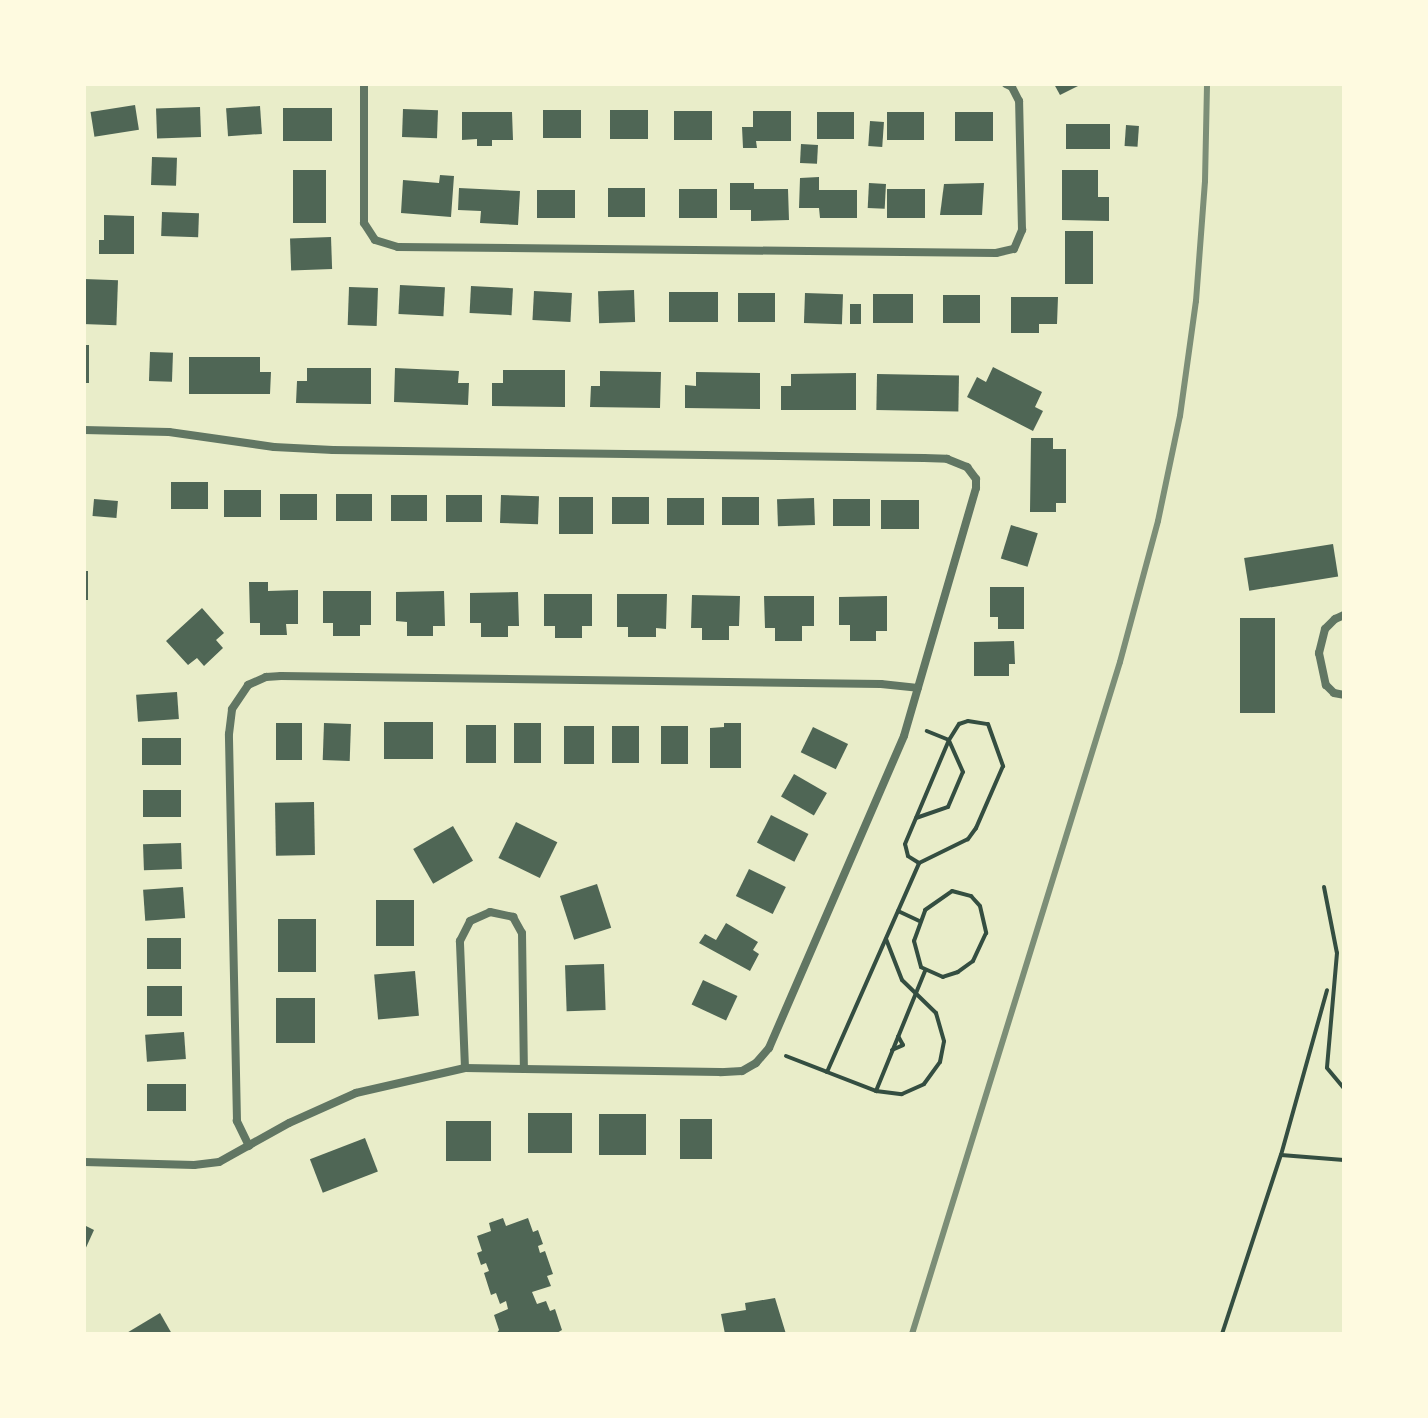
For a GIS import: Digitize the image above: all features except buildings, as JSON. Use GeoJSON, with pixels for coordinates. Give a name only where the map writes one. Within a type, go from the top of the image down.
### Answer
{"type":"FeatureCollection","features":[{"type":"Feature","properties":{"kind":"street"},"geometry":{"type":"LineString","coordinates":[[364,84],[364,223],[375,240],[398,247],[996,253],[1014,249],[1022,230],[1019,101],[1009,85]]}},
{"type":"Feature","properties":{"kind":"street"},"geometry":{"type":"LineString","coordinates":[[84,430],[169,432],[321,450],[947,459],[967,467],[976,479],[972,507],[896,756],[762,1058],[750,1068],[734,1072],[465,1068],[356,1093],[208,1165],[84,1162]]}},
{"type":"Feature","properties":{"kind":"street"},"geometry":{"type":"LineString","coordinates":[[1344,615],[1325,629],[1319,653],[1326,685],[1334,693],[1344,695]]}},
{"type":"Feature","properties":{"kind":"street"},"geometry":{"type":"LineString","coordinates":[[249,1146],[237,1121],[229,734],[232,709],[248,685],[281,676],[881,684],[918,688]]}},
{"type":"Feature","properties":{"kind":"street"},"geometry":{"type":"LineString","coordinates":[[465,1068],[460,941],[470,921],[490,912],[513,917],[522,933],[524,1069]]}},
{"type":"Feature","properties":{"kind":"path"},"geometry":{"type":"LineString","coordinates":[[827,1072],[919,863],[972,835],[1003,766],[988,724],[968,721],[959,724],[949,740],[904,850],[919,863]]}},
{"type":"Feature","properties":{"kind":"path"},"geometry":{"type":"LineString","coordinates":[[915,818],[948,807],[963,772],[949,740],[927,731]]}},
{"type":"Feature","properties":{"kind":"path"},"geometry":{"type":"LineString","coordinates":[[1324,887],[1337,953],[1327,1068],[1344,1088]]}},
{"type":"Feature","properties":{"kind":"path"},"geometry":{"type":"LineString","coordinates":[[952,891],[975,900],[985,923],[983,943],[966,966],[950,976],[925,971],[915,951],[919,921],[930,904],[952,891]]}},
{"type":"Feature","properties":{"kind":"path"},"geometry":{"type":"LineString","coordinates":[[898,911],[919,921]]}},
{"type":"Feature","properties":{"kind":"path"},"geometry":{"type":"LineString","coordinates":[[786,1056],[876,1091],[892,1094],[909,1092],[924,1084],[940,1062],[944,1041],[940,1022],[933,1008],[898,973],[886,939]]}},
{"type":"Feature","properties":{"kind":"path"},"geometry":{"type":"LineString","coordinates":[[876,1091],[925,971]]}},
{"type":"Feature","properties":{"kind":"path"},"geometry":{"type":"LineString","coordinates":[[1222,1334],[1281,1155],[1327,990]]}},
{"type":"Feature","properties":{"kind":"path"},"geometry":{"type":"LineString","coordinates":[[1281,1155],[1344,1160]]}},
{"type":"Feature","properties":{"kind":"railway"},"geometry":{"type":"LineString","coordinates":[[912,1334],[1120,662],[1158,521],[1180,416],[1196,301],[1205,181],[1207,84]]}}]}
